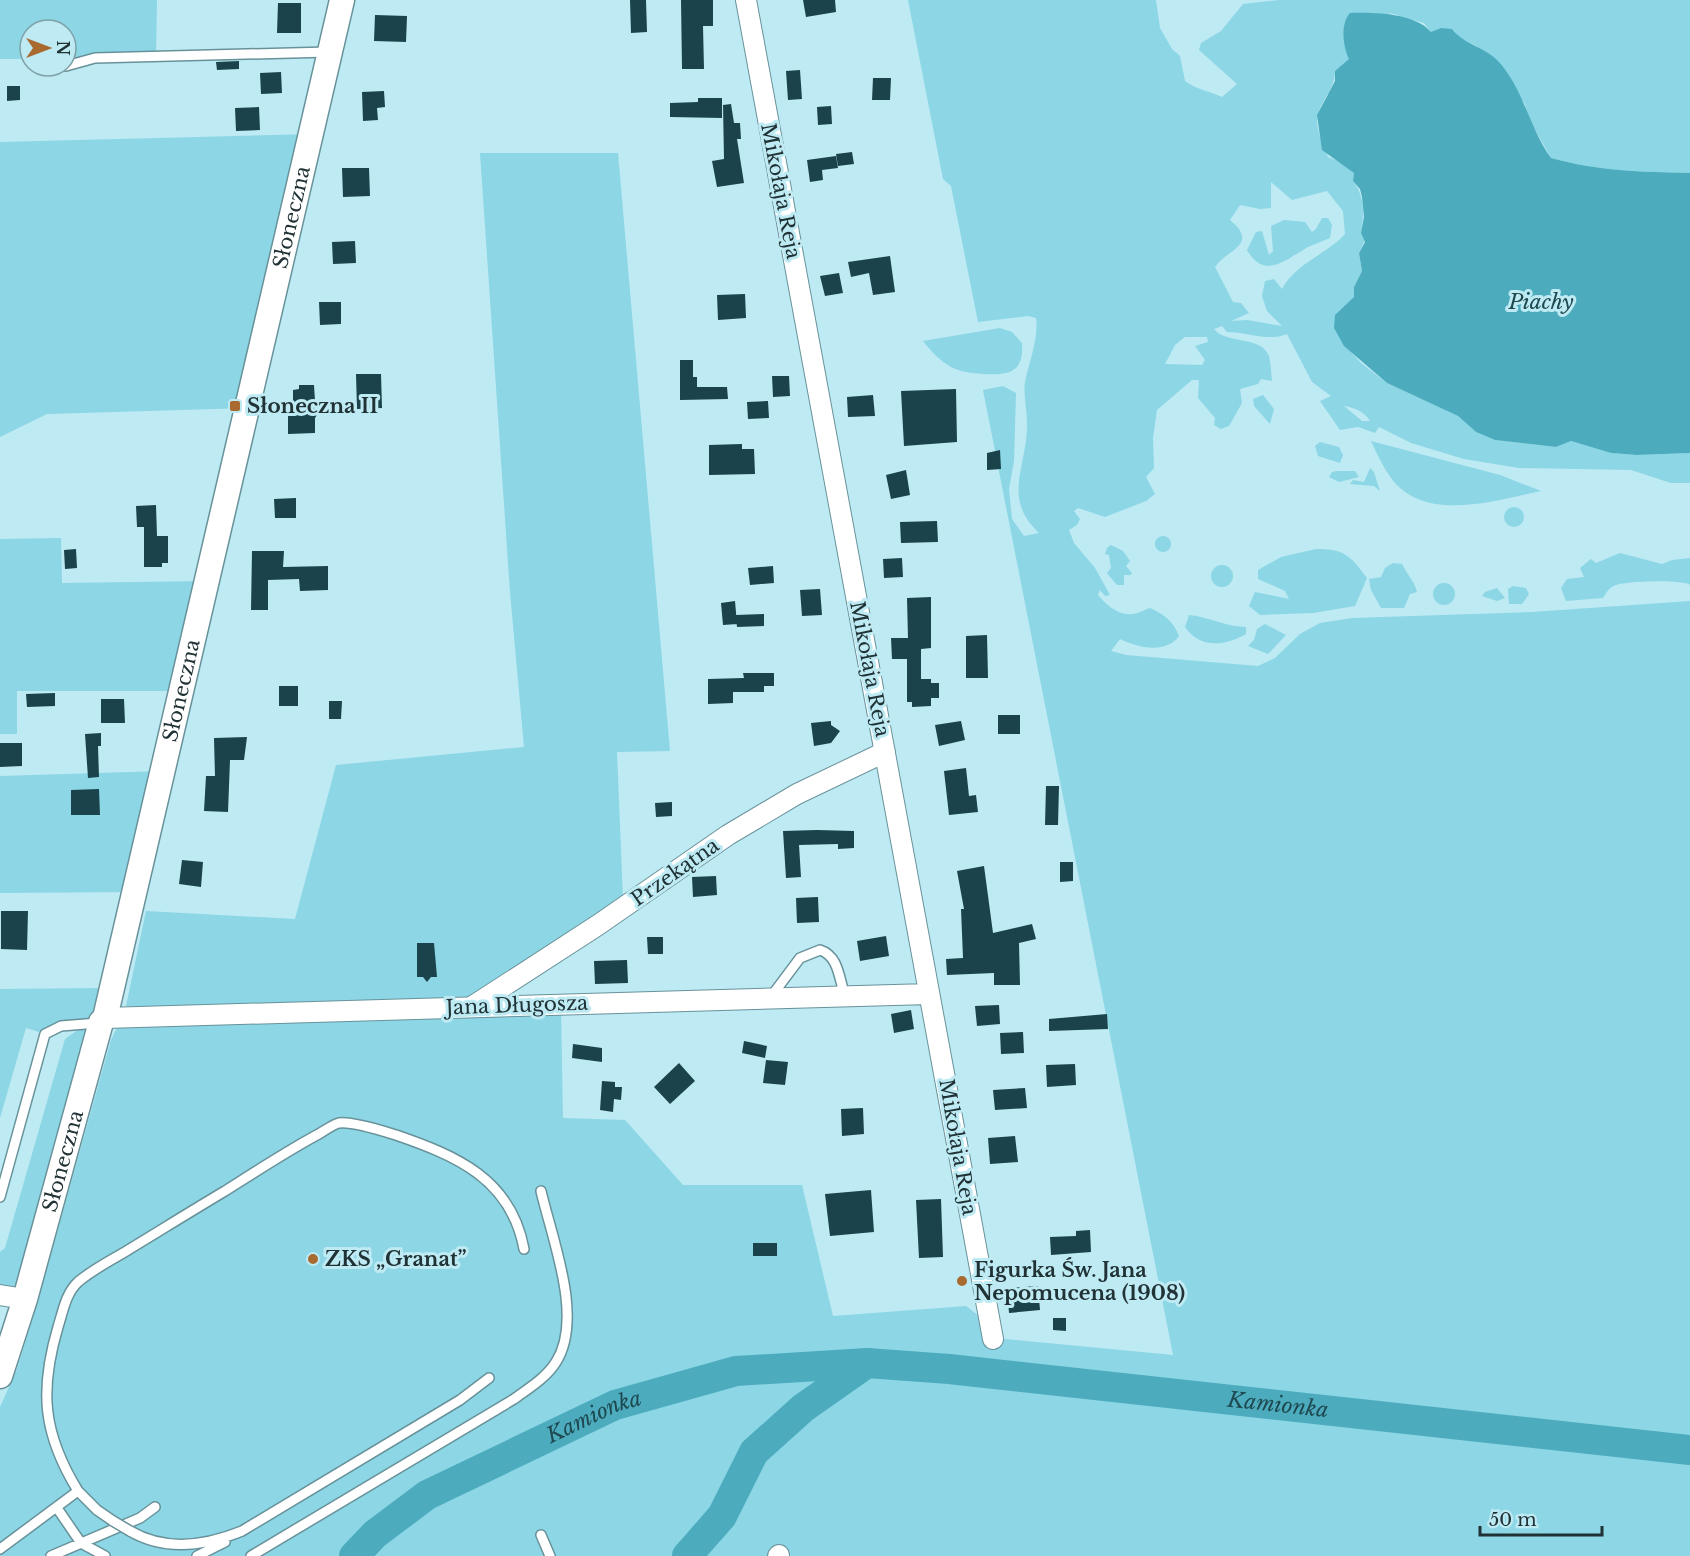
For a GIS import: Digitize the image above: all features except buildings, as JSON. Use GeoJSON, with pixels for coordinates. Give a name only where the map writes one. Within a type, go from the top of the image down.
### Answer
{"type":"FeatureCollection","features":[{"type":"Feature","properties":{"kind":"street","name":"Słoneczna"},"geometry":{"type":"LineString","coordinates":[[0,1376],[26,1299],[103,1020],[342,0]]}},
{"type":"Feature","properties":{"kind":"street","name":"Mikołaja Reja"},"geometry":{"type":"LineString","coordinates":[[746,0],[993,1339]]}},
{"type":"Feature","properties":{"kind":"street","name":"Przekątna"},"geometry":{"type":"LineString","coordinates":[[472,1006],[598,925],[728,835],[797,794],[885,752]]}},
{"type":"Feature","properties":{"kind":"street","name":"Jana Długosza"},"geometry":{"type":"LineString","coordinates":[[103,1020],[472,1006],[929,994]]}},
{"type":"Feature","properties":{"kind":"street"},"geometry":{"type":"LineString","coordinates":[[0,1295],[26,1299]]}},
{"type":"Feature","properties":{"kind":"lane"},"geometry":{"type":"LineString","coordinates":[[78,62],[95,58],[330,52]]}},
{"type":"Feature","properties":{"kind":"lane"},"geometry":{"type":"LineString","coordinates":[[770,998],[800,958],[820,950],[829,952],[835,959],[845,996]]}},
{"type":"Feature","properties":{"kind":"lane"},"geometry":{"type":"LineString","coordinates":[[0,1197],[45,1034],[61,1026],[103,1020]]}},
{"type":"Feature","properties":{"kind":"lane"},"geometry":{"type":"LineString","coordinates":[[242,1531],[218,1541],[186,1545],[153,1542],[113,1521],[87,1502],[78,1491],[53,1442],[46,1393],[49,1360],[68,1295],[78,1282],[339,1123],[378,1129],[440,1150],[464,1162],[480,1174],[508,1206],[518,1227],[524,1249]]}},
{"type":"Feature","properties":{"kind":"lane"},"geometry":{"type":"LineString","coordinates":[[251,1556],[514,1399],[541,1380],[555,1364],[569,1330],[568,1306],[541,1191]]}},
{"type":"Feature","properties":{"kind":"lane"},"geometry":{"type":"LineString","coordinates":[[197,1556],[450,1406],[489,1378]]}},
{"type":"Feature","properties":{"kind":"lane"},"geometry":{"type":"LineString","coordinates":[[0,1549],[78,1491]]}},
{"type":"Feature","properties":{"kind":"lane"},"geometry":{"type":"LineString","coordinates":[[51,1556],[140,1518],[155,1507]]}},
{"type":"Feature","properties":{"kind":"lane"},"geometry":{"type":"LineString","coordinates":[[57,1508],[81,1543],[105,1556]]}},
{"type":"Feature","properties":{"kind":"lane"},"geometry":{"type":"LineString","coordinates":[[541,1535],[550,1556]]}},
{"type":"Feature","properties":{"kind":"shaded area"},"geometry":{"type":"Polygon","coordinates":[[[0,0],[157,0],[156,57],[78,58],[78,18],[18,18],[18,59],[0,59],[0,0]]]}},
{"type":"Feature","properties":{"kind":"shaded area"},"geometry":{"type":"Polygon","coordinates":[[[908,0],[1156,0],[1160,28],[1172,49],[1180,56],[1185,81],[1222,97],[1237,84],[1199,50],[1201,43],[1221,31],[1243,4],[1280,0],[1690,0],[1690,173],[1603,168],[1551,158],[1529,119],[1525,104],[1478,47],[1457,36],[1431,32],[1424,23],[1390,13],[1346,64],[1335,71],[1333,83],[1317,120],[1318,131],[1328,157],[1345,164],[1354,173],[1353,181],[1362,199],[1361,233],[1365,239],[1359,253],[1362,271],[1354,287],[1354,297],[1341,312],[1352,353],[1361,363],[1387,383],[1458,416],[1476,432],[1495,440],[1556,447],[1571,441],[1611,453],[1637,455],[1690,453],[1690,483],[1671,483],[1631,470],[1519,468],[1464,459],[1411,443],[1379,427],[1375,433],[1358,427],[1340,430],[1320,401],[1331,396],[1312,382],[1287,334],[1272,337],[1257,336],[1227,332],[1222,326],[1214,329],[1227,337],[1252,342],[1265,349],[1269,356],[1272,381],[1261,379],[1258,384],[1240,389],[1242,403],[1229,426],[1221,429],[1214,425],[1215,418],[1198,398],[1199,380],[1192,380],[1157,410],[1153,438],[1154,468],[1146,477],[1155,494],[1146,501],[1105,517],[1078,508],[1074,511],[1080,519],[1077,525],[1069,530],[1074,543],[1095,568],[1110,595],[1105,596],[1100,590],[1098,595],[1104,602],[1113,609],[1127,614],[1150,608],[1168,619],[1179,636],[1167,645],[1151,648],[1120,639],[1111,651],[1126,655],[1258,666],[1275,658],[1300,634],[1320,623],[1352,618],[1532,612],[1690,601],[1690,1556],[0,1556],[0,1407],[17,1369],[36,1308],[111,1040],[117,1027],[561,1006],[563,1118],[625,1120],[683,1185],[802,1185],[833,1316],[966,1306],[979,1316],[984,1337],[1173,1355],[983,390],[1003,386],[1016,393],[1014,461],[1009,489],[1012,519],[1024,536],[1039,533],[1028,520],[1019,496],[1027,429],[1025,382],[1035,342],[1036,318],[1028,316],[978,322],[951,186],[943,179],[908,0]],[[1271,182],[1271,208],[1260,209],[1240,205],[1230,220],[1242,235],[1242,241],[1215,267],[1233,302],[1241,303],[1249,313],[1231,321],[1247,320],[1282,326],[1267,311],[1262,296],[1265,281],[1274,279],[1282,289],[1295,272],[1345,234],[1343,211],[1327,191],[1292,200],[1271,182]],[[1185,337],[1175,345],[1165,364],[1202,365],[1205,360],[1195,346],[1208,342],[1207,337],[1185,337]],[[1344,406],[1362,421],[1370,421],[1359,410],[1344,406]]]}},
{"type":"Feature","properties":{"kind":"shaded area"},"geometry":{"type":"Polygon","coordinates":[[[313,134],[248,408],[47,414],[0,437],[0,142],[313,134]]]}},
{"type":"Feature","properties":{"kind":"shaded area"},"geometry":{"type":"Polygon","coordinates":[[[480,153],[618,153],[670,751],[617,752],[623,900],[471,998],[176,1009],[126,1006],[146,911],[295,919],[336,765],[524,747],[510,592],[480,153]]]}},
{"type":"Feature","properties":{"kind":"shaded area"},"geometry":{"type":"Polygon","coordinates":[[[1322,218],[1328,218],[1332,225],[1330,238],[1276,265],[1261,264],[1247,250],[1256,232],[1262,231],[1269,255],[1273,251],[1271,226],[1284,220],[1305,222],[1312,232],[1322,218]]]}},
{"type":"Feature","properties":{"kind":"shaded area"},"geometry":{"type":"Polygon","coordinates":[[[1000,328],[1012,332],[1022,343],[1020,361],[1013,370],[1007,373],[983,374],[955,369],[932,352],[923,341],[1000,328]]]}},
{"type":"Feature","properties":{"kind":"shaded area"},"geometry":{"type":"Polygon","coordinates":[[[1263,395],[1274,409],[1270,424],[1254,406],[1253,399],[1263,395]]]}},
{"type":"Feature","properties":{"kind":"shaded area"},"geometry":{"type":"Polygon","coordinates":[[[1371,441],[1500,475],[1541,491],[1462,505],[1442,505],[1422,501],[1405,492],[1391,478],[1371,441]]]}},
{"type":"Feature","properties":{"kind":"shaded area"},"geometry":{"type":"Polygon","coordinates":[[[1320,442],[1339,447],[1343,455],[1340,463],[1318,456],[1315,446],[1320,442]]]}},
{"type":"Feature","properties":{"kind":"shaded area"},"geometry":{"type":"Polygon","coordinates":[[[1370,468],[1374,472],[1380,491],[1374,486],[1350,484],[1353,480],[1364,482],[1370,468]]]}},
{"type":"Feature","properties":{"kind":"shaded area"},"geometry":{"type":"Polygon","coordinates":[[[1355,471],[1359,477],[1339,482],[1329,477],[1332,472],[1355,471]]]}},
{"type":"Feature","properties":{"kind":"shaded area"},"geometry":{"type":"Polygon","coordinates":[[[1514,507],[1521,510],[1524,517],[1521,524],[1514,527],[1507,524],[1504,517],[1507,510],[1514,507]]]}},
{"type":"Feature","properties":{"kind":"shaded area"},"geometry":{"type":"Polygon","coordinates":[[[1160,536],[1166,536],[1171,544],[1169,550],[1160,552],[1155,547],[1155,541],[1160,536]]]}},
{"type":"Feature","properties":{"kind":"shaded area"},"geometry":{"type":"Polygon","coordinates":[[[61,538],[62,583],[208,581],[182,691],[17,691],[17,734],[0,734],[0,539],[61,538]]]}},
{"type":"Feature","properties":{"kind":"shaded area"},"geometry":{"type":"Polygon","coordinates":[[[1111,545],[1123,551],[1130,561],[1126,566],[1132,573],[1124,575],[1124,585],[1117,585],[1107,573],[1111,568],[1109,555],[1105,554],[1111,545]]]}},
{"type":"Feature","properties":{"kind":"shaded area"},"geometry":{"type":"Polygon","coordinates":[[[1316,549],[1333,550],[1346,555],[1367,578],[1355,606],[1313,613],[1260,615],[1249,606],[1255,592],[1289,599],[1285,591],[1258,579],[1258,570],[1281,557],[1316,549]]]}},
{"type":"Feature","properties":{"kind":"shaded area"},"geometry":{"type":"Polygon","coordinates":[[[1620,553],[1662,564],[1672,560],[1690,558],[1690,585],[1667,581],[1622,584],[1611,587],[1603,598],[1566,601],[1561,588],[1567,579],[1584,577],[1580,568],[1591,559],[1596,563],[1620,553]]]}},
{"type":"Feature","properties":{"kind":"shaded area"},"geometry":{"type":"Polygon","coordinates":[[[1393,563],[1402,564],[1417,592],[1410,594],[1404,608],[1381,608],[1371,590],[1369,579],[1381,577],[1385,568],[1393,563]]]}},
{"type":"Feature","properties":{"kind":"shaded area"},"geometry":{"type":"Polygon","coordinates":[[[1222,565],[1230,568],[1233,576],[1230,584],[1222,587],[1214,584],[1211,576],[1214,568],[1222,565]]]}},
{"type":"Feature","properties":{"kind":"shaded area"},"geometry":{"type":"Polygon","coordinates":[[[1444,583],[1454,590],[1455,594],[1448,604],[1444,605],[1434,598],[1433,594],[1440,584],[1444,583]]]}},
{"type":"Feature","properties":{"kind":"shaded area"},"geometry":{"type":"Polygon","coordinates":[[[1513,586],[1526,588],[1529,594],[1522,604],[1509,604],[1508,589],[1513,586]]]}},
{"type":"Feature","properties":{"kind":"shaded area"},"geometry":{"type":"Polygon","coordinates":[[[1497,588],[1505,598],[1497,601],[1482,596],[1485,592],[1497,588]]]}},
{"type":"Feature","properties":{"kind":"shaded area"},"geometry":{"type":"Polygon","coordinates":[[[1189,615],[1246,627],[1246,634],[1221,643],[1205,642],[1191,634],[1185,627],[1189,615]]]}},
{"type":"Feature","properties":{"kind":"shaded area"},"geometry":{"type":"Polygon","coordinates":[[[1265,624],[1286,635],[1268,654],[1248,646],[1254,640],[1257,629],[1265,624]]]}},
{"type":"Feature","properties":{"kind":"shaded area"},"geometry":{"type":"Polygon","coordinates":[[[163,771],[135,892],[0,893],[0,776],[163,771]]]}},
{"type":"Feature","properties":{"kind":"shaded area"},"geometry":{"type":"Polygon","coordinates":[[[109,988],[101,1022],[58,1023],[39,1032],[26,1028],[0,1118],[0,989],[109,988]]]}},
{"type":"Feature","properties":{"kind":"shaded area"},"geometry":{"type":"Polygon","coordinates":[[[79,1029],[87,1031],[20,1282],[11,1288],[0,1288],[0,1252],[5,1248],[65,1039],[79,1029]]]}},
{"type":"Feature","properties":{"kind":"water","name":"Piachy"},"geometry":{"type":"Polygon","coordinates":[[[1350,13],[1405,17],[1431,32],[1441,28],[1452,29],[1462,38],[1493,56],[1514,84],[1551,158],[1603,168],[1690,173],[1690,453],[1637,455],[1611,453],[1571,441],[1556,447],[1495,440],[1476,432],[1458,416],[1387,383],[1344,346],[1334,328],[1335,315],[1354,297],[1354,287],[1362,271],[1359,253],[1365,242],[1361,233],[1364,217],[1362,197],[1360,189],[1353,181],[1354,173],[1322,150],[1317,115],[1335,81],[1335,71],[1349,59],[1344,36],[1345,23],[1350,13]]]}},
{"type":"Feature","properties":{"kind":"waterway","name":"Kamionka"},"geometry":{"type":"LineString","coordinates":[[354,1556],[375,1534],[427,1495],[615,1405],[736,1371],[867,1363]]}},
{"type":"Feature","properties":{"kind":"waterway","name":"Kamionka"},"geometry":{"type":"LineString","coordinates":[[687,1556],[722,1516],[754,1452],[803,1408],[867,1363],[949,1369],[1690,1450]]}},
{"type":"Feature","properties":{"kind":"place","name":"Słoneczna II"},"geometry":{"type":"Point","coordinates":[235,406]}},
{"type":"Feature","properties":{"kind":"place","name":"ZKS „Granat”"},"geometry":{"type":"Point","coordinates":[313,1259]}},
{"type":"Feature","properties":{"kind":"place","name":"Figurka Św. Jana Nepomucena (1908)"},"geometry":{"type":"Point","coordinates":[962,1281]}}]}
